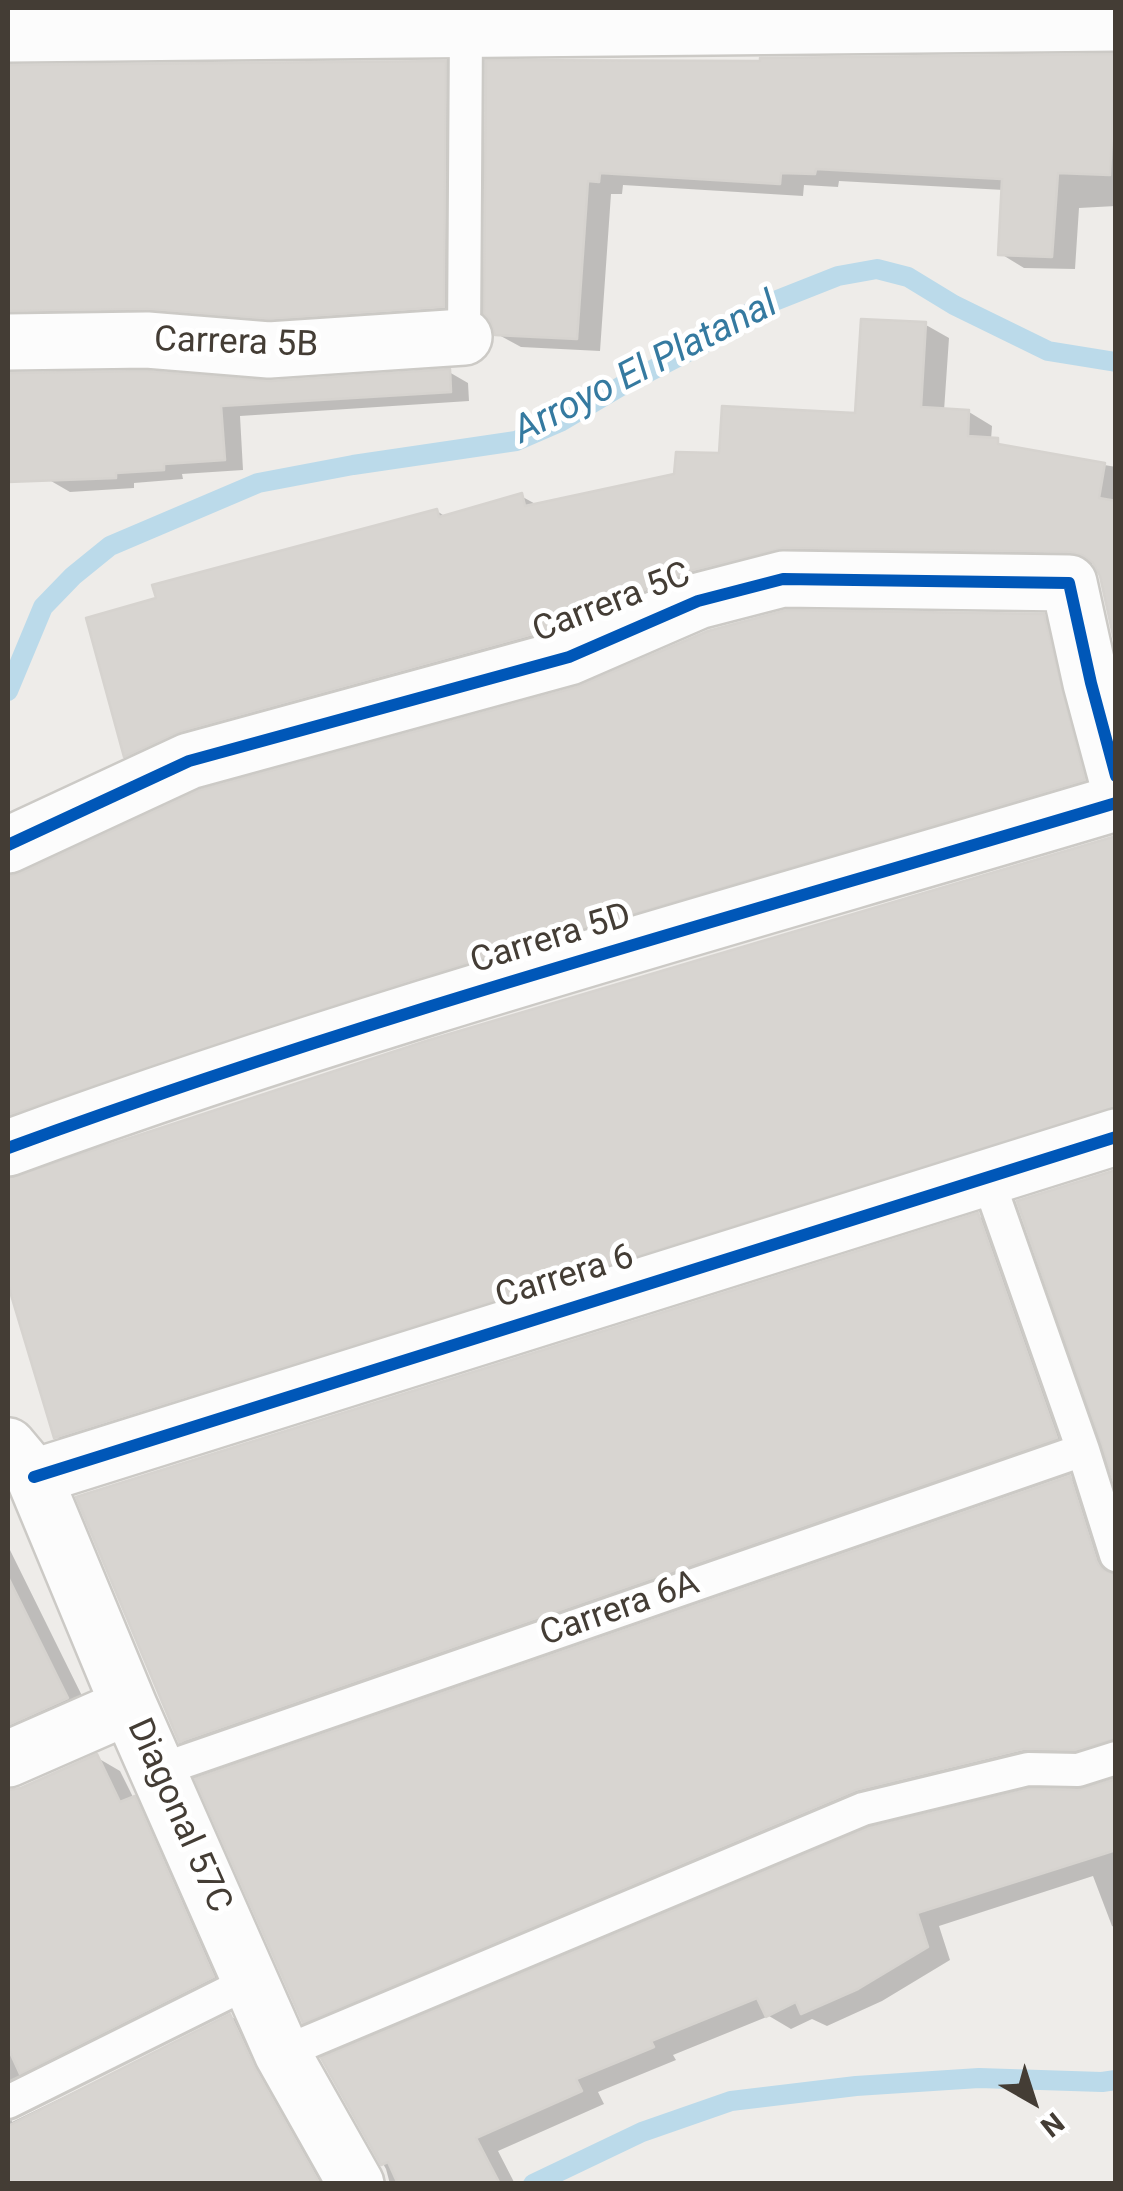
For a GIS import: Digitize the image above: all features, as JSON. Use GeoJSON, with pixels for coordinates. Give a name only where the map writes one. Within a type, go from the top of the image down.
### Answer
{"type":"FeatureCollection","features":[{"type":"Feature","properties":{"kind":"street"},"geometry":{"type":"LineString","coordinates":[[8,34],[1116,23]]}},
{"type":"Feature","properties":{"kind":"street","name":"Carrera 5B"},"geometry":{"type":"LineString","coordinates":[[8,342],[146,340],[269,350],[464,337]]}},
{"type":"Feature","properties":{"kind":"street","name":"Carrera 5C"},"geometry":{"type":"LineString","coordinates":[[8,844],[188,761],[569,657],[698,602],[783,580],[1069,583],[1090,683],[1116,776]]}},
{"type":"Feature","properties":{"kind":"street","name":"Carrera 5D"},"geometry":{"type":"LineString","coordinates":[[8,1148],[132,1102],[447,1003],[1116,803]]}},
{"type":"Feature","properties":{"kind":"street","name":"Carrera 6"},"geometry":{"type":"LineString","coordinates":[[21,1462],[1116,1138]]}},
{"type":"Feature","properties":{"kind":"street","name":"Diagonal 57C"},"geometry":{"type":"LineString","coordinates":[[21,1462],[282,2053],[356,2184]]}},
{"type":"Feature","properties":{"kind":"street"},"geometry":{"type":"LineString","coordinates":[[8,1759],[129,1706]]}},
{"type":"Feature","properties":{"kind":"lane"},"geometry":{"type":"LineString","coordinates":[[464,337],[466,30]]}},
{"type":"Feature","properties":{"kind":"lane"},"geometry":{"type":"LineString","coordinates":[[987,1177],[1116,1555]]}},
{"type":"Feature","properties":{"kind":"lane","name":"Carrera 6A"},"geometry":{"type":"LineString","coordinates":[[157,1771],[1083,1450]]}},
{"type":"Feature","properties":{"kind":"lane"},"geometry":{"type":"LineString","coordinates":[[282,2053],[863,1809],[1028,1769],[1078,1770],[1116,1758]]}},
{"type":"Feature","properties":{"kind":"lane"},"geometry":{"type":"LineString","coordinates":[[8,2102],[251,1982]]}},
{"type":"Feature","properties":{"kind":"building"},"geometry":{"type":"Polygon","coordinates":[[[1116,54],[1110,175],[1058,173],[1052,257],[998,255],[1002,179],[816,169],[815,174],[781,173],[780,184],[600,173],[599,182],[588,181],[577,339],[495,335],[484,314],[486,60],[760,61],[1116,54]]]}},
{"type":"Feature","properties":{"kind":"building"},"geometry":{"type":"Polygon","coordinates":[[[446,61],[444,307],[269,319],[147,309],[8,311],[8,65],[446,61]]]}},
{"type":"Feature","properties":{"kind":"building"},"geometry":{"type":"Polygon","coordinates":[[[861,319],[926,322],[921,407],[969,410],[968,436],[998,438],[998,444],[1105,463],[1099,498],[1116,501],[1116,649],[1100,576],[1093,563],[1082,555],[783,548],[686,572],[559,627],[181,731],[124,757],[86,618],[156,598],[152,585],[437,509],[439,517],[522,493],[525,506],[674,474],[676,452],[719,453],[722,406],[855,413],[861,319]]]}},
{"type":"Feature","properties":{"kind":"building"},"geometry":{"type":"Polygon","coordinates":[[[450,369],[451,392],[221,406],[225,460],[164,464],[164,470],[116,473],[116,478],[8,482],[8,373],[146,371],[271,381],[450,369]]]}},
{"type":"Feature","properties":{"kind":"building"},"geometry":{"type":"Polygon","coordinates":[[[787,610],[1044,614],[1085,780],[411,980],[8,1115],[8,876],[200,790],[577,687],[708,631],[787,610]]]}},
{"type":"Feature","properties":{"kind":"building"},"geometry":{"type":"Polygon","coordinates":[[[1116,836],[1116,1107],[54,1438],[8,1285],[8,1178],[429,1040],[1116,836]]]}},
{"type":"Feature","properties":{"kind":"building"},"geometry":{"type":"Polygon","coordinates":[[[1116,1170],[1116,1487],[1017,1201],[1116,1170]]]}},
{"type":"Feature","properties":{"kind":"building"},"geometry":{"type":"Polygon","coordinates":[[[978,1213],[1057,1438],[179,1742],[76,1497],[978,1213]]]}},
{"type":"Feature","properties":{"kind":"building"},"geometry":{"type":"Polygon","coordinates":[[[1070,1476],[1097,1562],[1103,1570],[1116,1574],[1116,1739],[1075,1750],[1024,1749],[856,1790],[303,2023],[195,1779],[1070,1476]]]}},
{"type":"Feature","properties":{"kind":"building"},"geometry":{"type":"Polygon","coordinates":[[[8,1577],[68,1698],[8,1725],[8,1577]]]}},
{"type":"Feature","properties":{"kind":"building"},"geometry":{"type":"Polygon","coordinates":[[[97,1754],[120,1802],[135,1796],[214,1977],[20,2074],[8,2048],[8,1790],[21,1788],[97,1754]]]}},
{"type":"Feature","properties":{"kind":"building"},"geometry":{"type":"Polygon","coordinates":[[[1116,1779],[1116,1850],[917,1913],[928,1947],[858,1989],[801,2014],[796,2002],[766,2017],[757,1998],[651,2041],[654,2047],[576,2079],[582,2091],[476,2138],[500,2184],[398,2184],[388,2162],[381,2165],[321,2058],[869,1828],[1030,1789],[1078,1790],[1116,1779]]]}},
{"type":"Feature","properties":{"kind":"building"},"geometry":{"type":"Polygon","coordinates":[[[230,2014],[255,2068],[319,2182],[8,2184],[8,2126],[230,2014]]]}},
{"type":"Feature","properties":{"kind":"waterway","name":"Arroyo El Platanal"},"geometry":{"type":"LineString","coordinates":[[8,691],[43,607],[110,546],[258,483],[516,441],[562,421],[701,345],[757,308],[838,276],[877,269],[908,277],[954,305],[1048,351],[1116,362]]}},
{"type":"Feature","properties":{"kind":"waterway"},"geometry":{"type":"LineString","coordinates":[[533,2184],[642,2132],[731,2101],[856,2086],[979,2078],[1116,2080]]}},
{"type":"Feature","properties":{"kind":"cycle path"},"geometry":{"type":"LineString","coordinates":[[8,845],[189,761],[569,657],[698,601],[783,579],[1069,583],[1116,776]]}},
{"type":"Feature","properties":{"kind":"cycle path"},"geometry":{"type":"LineString","coordinates":[[8,1148],[420,1010],[1116,803]]}},
{"type":"Feature","properties":{"kind":"cycle path"},"geometry":{"type":"LineString","coordinates":[[34,1477],[1116,1137]]}}]}
